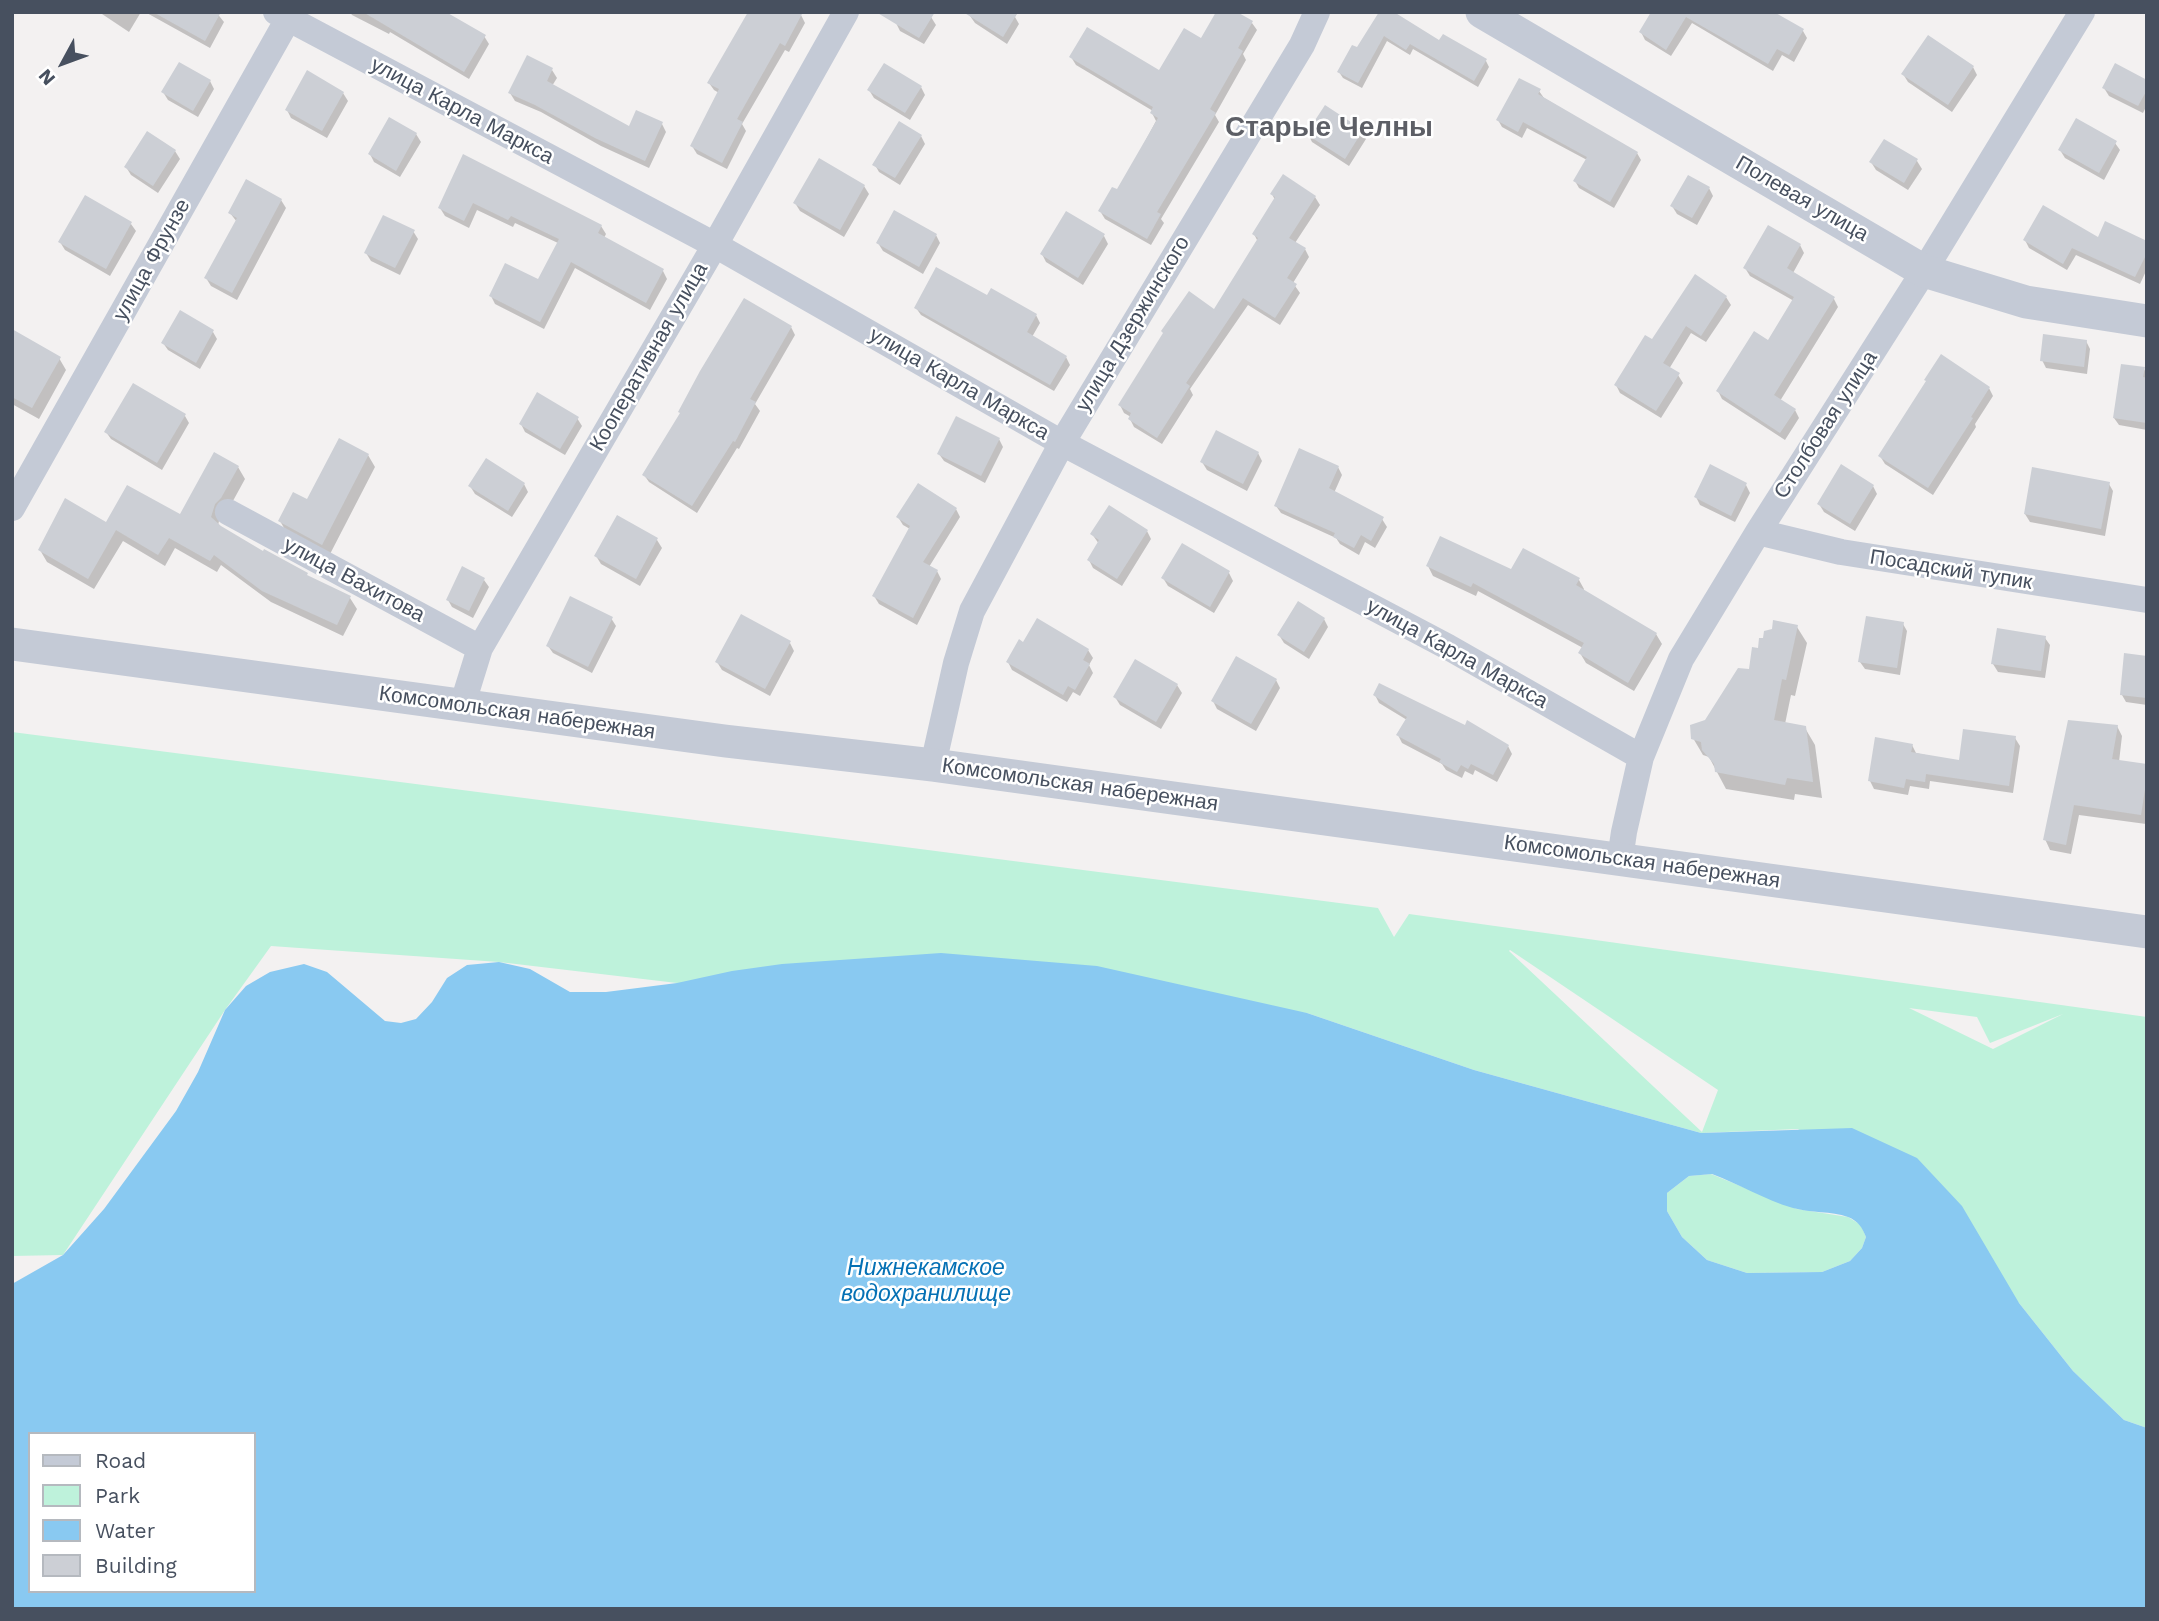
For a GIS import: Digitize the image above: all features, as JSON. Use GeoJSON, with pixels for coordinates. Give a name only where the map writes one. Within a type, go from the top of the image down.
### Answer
{"type":"FeatureCollection","features":[{"type":"Feature","properties":{"kind":"street","name":"Кооперативная улица"},"geometry":{"type":"LineString","coordinates":[[462,706],[480,648],[715,245],[846,12]]}},
{"type":"Feature","properties":{"kind":"street","name":"улица Дзержинского"},"geometry":{"type":"LineString","coordinates":[[933,765],[972,611],[1062,443],[1302,44],[1317,12]]}},
{"type":"Feature","properties":{"kind":"street","name":"Полевая улица"},"geometry":{"type":"LineString","coordinates":[[1482,12],[1924,271],[2026,302],[2147,321]]}},
{"type":"Feature","properties":{"kind":"street","name":"Столбовая улица"},"geometry":{"type":"LineString","coordinates":[[1620,859],[1641,757],[1681,659],[1758,531],[1924,271],[2082,12]]}},
{"type":"Feature","properties":{"kind":"street","name":"улица Карла Маркса"},"geometry":{"type":"LineString","coordinates":[[285,14],[715,245],[1062,443],[1448,647],[1641,757]]}},
{"type":"Feature","properties":{"kind":"street","name":"улица Фрунзе"},"geometry":{"type":"LineString","coordinates":[[12,508],[285,14]]}},
{"type":"Feature","properties":{"kind":"street","name":"улица Вахитова"},"geometry":{"type":"LineString","coordinates":[[228,512],[480,648]]}},
{"type":"Feature","properties":{"kind":"street","name":"Посадский тупик"},"geometry":{"type":"LineString","coordinates":[[1758,531],[1841,552],[2147,600]]}},
{"type":"Feature","properties":{"kind":"street","name":"Комсомольская набережная"},"geometry":{"type":"LineString","coordinates":[[12,644],[725,741],[933,765],[2147,932]]}},
{"type":"Feature","properties":{"kind":"green space"},"geometry":{"type":"Polygon","coordinates":[[[12,732],[1378,908],[1394,937],[1409,914],[2147,1017],[2147,1428],[2124,1420],[2073,1371],[2019,1303],[1798,1129],[1701,1133],[1474,1070],[1307,1013],[677,983],[499,962],[271,946],[225,1010],[63,1255],[12,1256],[12,732]],[[1509,951],[1702,1132],[1718,1090],[1509,951]],[[1909,1008],[1993,1049],[2063,1014],[1990,1043],[1977,1017],[1909,1008]]]}},
{"type":"Feature","properties":{"kind":"green space"},"geometry":{"type":"Polygon","coordinates":[[[1711,1174],[1797,1209],[1848,1217],[1861,1225],[1866,1237],[1862,1248],[1850,1261],[1822,1272],[1747,1273],[1707,1260],[1682,1237],[1667,1211],[1667,1193],[1689,1176],[1711,1174]]]}},
{"type":"Feature","properties":{"kind":"water","name":"Нижнекамское водохранилище"},"geometry":{"type":"Polygon","coordinates":[[[941,953],[1097,966],[1307,1013],[1474,1070],[1701,1133],[1852,1128],[1917,1158],[1962,1206],[2019,1303],[2073,1371],[2124,1420],[2147,1428],[2147,1609],[12,1609],[12,1284],[63,1255],[104,1209],[176,1111],[198,1072],[225,1010],[246,986],[270,972],[304,964],[327,972],[385,1021],[401,1023],[416,1019],[432,1002],[447,978],[467,965],[499,962],[530,969],[570,992],[606,992],[677,983],[782,964],[941,953]],[[1712,1174],[1689,1176],[1667,1193],[1667,1211],[1682,1237],[1707,1260],[1747,1273],[1822,1272],[1850,1261],[1862,1248],[1866,1237],[1859,1225],[1851,1219],[1793,1208],[1712,1174]]]}},
{"type":"Feature","properties":{"kind":"building"},"geometry":{"type":"Polygon","coordinates":[[[153,12],[221,12],[205,41],[153,12]]]}},
{"type":"Feature","properties":{"kind":"building"},"geometry":{"type":"Polygon","coordinates":[[[363,12],[446,12],[486,35],[464,72],[363,12]]]}},
{"type":"Feature","properties":{"kind":"building"},"geometry":{"type":"Polygon","coordinates":[[[748,12],[803,12],[785,46],[780,43],[737,119],[743,122],[722,163],[690,146],[719,89],[707,83],[748,12]]]}},
{"type":"Feature","properties":{"kind":"building"},"geometry":{"type":"Polygon","coordinates":[[[876,12],[935,12],[919,38],[876,12]]]}},
{"type":"Feature","properties":{"kind":"building"},"geometry":{"type":"Polygon","coordinates":[[[963,12],[1018,12],[1003,37],[963,12]]]}},
{"type":"Feature","properties":{"kind":"building"},"geometry":{"type":"Polygon","coordinates":[[[1216,12],[1237,12],[1253,21],[1238,48],[1243,51],[1210,109],[1216,113],[1157,212],[1161,214],[1147,239],[1098,211],[1112,187],[1117,189],[1158,118],[1150,113],[1153,107],[1069,57],[1087,27],[1159,70],[1184,28],[1201,38],[1216,12]]]}},
{"type":"Feature","properties":{"kind":"building"},"geometry":{"type":"Polygon","coordinates":[[[1379,12],[1394,12],[1439,40],[1443,34],[1487,59],[1474,81],[1410,44],[1406,50],[1384,36],[1358,83],[1337,72],[1352,45],[1357,47],[1379,12]]]}},
{"type":"Feature","properties":{"kind":"building"},"geometry":{"type":"Polygon","coordinates":[[[1651,12],[1774,12],[1804,29],[1789,55],[1777,49],[1768,64],[1686,17],[1666,50],[1639,32],[1651,12]]]}},
{"type":"Feature","properties":{"kind":"building"},"geometry":{"type":"Polygon","coordinates":[[[1928,35],[1974,66],[1948,105],[1901,74],[1928,35]]]}},
{"type":"Feature","properties":{"kind":"building"},"geometry":{"type":"Polygon","coordinates":[[[527,55],[553,68],[547,81],[629,126],[636,110],[663,122],[645,161],[508,93],[527,55]]]}},
{"type":"Feature","properties":{"kind":"building"},"geometry":{"type":"Polygon","coordinates":[[[179,62],[211,80],[193,111],[161,92],[179,62]]]}},
{"type":"Feature","properties":{"kind":"building"},"geometry":{"type":"Polygon","coordinates":[[[884,63],[922,86],[905,113],[867,90],[884,63]]]}},
{"type":"Feature","properties":{"kind":"building"},"geometry":{"type":"Polygon","coordinates":[[[2115,63],[2147,80],[2147,90],[2138,106],[2102,88],[2115,63]]]}},
{"type":"Feature","properties":{"kind":"building"},"geometry":{"type":"Polygon","coordinates":[[[307,70],[344,92],[322,131],[285,110],[307,70]]]}},
{"type":"Feature","properties":{"kind":"building"},"geometry":{"type":"Polygon","coordinates":[[[1519,78],[1541,89],[1538,94],[1638,152],[1610,202],[1573,181],[1587,157],[1523,122],[1518,132],[1496,120],[1519,78]]]}},
{"type":"Feature","properties":{"kind":"building"},"geometry":{"type":"Polygon","coordinates":[[[1325,105],[1363,130],[1345,159],[1306,134],[1325,105]]]}},
{"type":"Feature","properties":{"kind":"building"},"geometry":{"type":"Polygon","coordinates":[[[389,117],[417,133],[396,171],[368,154],[389,117]]]}},
{"type":"Feature","properties":{"kind":"building"},"geometry":{"type":"Polygon","coordinates":[[[2076,118],[2117,141],[2099,173],[2058,150],[2076,118]]]}},
{"type":"Feature","properties":{"kind":"building"},"geometry":{"type":"Polygon","coordinates":[[[899,121],[922,135],[895,178],[872,165],[899,121]]]}},
{"type":"Feature","properties":{"kind":"building"},"geometry":{"type":"Polygon","coordinates":[[[147,131],[176,150],[153,186],[124,167],[147,131]]]}},
{"type":"Feature","properties":{"kind":"building"},"geometry":{"type":"Polygon","coordinates":[[[1884,139],[1918,159],[1904,183],[1869,162],[1884,139]]]}},
{"type":"Feature","properties":{"kind":"building"},"geometry":{"type":"Polygon","coordinates":[[[463,154],[602,225],[598,233],[664,269],[646,303],[571,262],[540,322],[489,296],[505,263],[538,279],[559,239],[511,216],[508,220],[473,203],[464,221],[438,208],[463,154]]]}},
{"type":"Feature","properties":{"kind":"building"},"geometry":{"type":"Polygon","coordinates":[[[819,158],[865,185],[840,230],[793,203],[819,158]]]}},
{"type":"Feature","properties":{"kind":"building"},"geometry":{"type":"Polygon","coordinates":[[[1283,174],[1316,196],[1289,238],[1306,248],[1287,278],[1297,284],[1275,318],[1243,298],[1186,383],[1190,386],[1157,438],[1128,419],[1131,413],[1118,405],[1163,333],[1161,331],[1189,291],[1214,309],[1258,238],[1252,234],[1275,197],[1270,194],[1283,174]]]}},
{"type":"Feature","properties":{"kind":"building"},"geometry":{"type":"Polygon","coordinates":[[[1688,175],[1710,187],[1692,218],[1670,206],[1688,175]]]}},
{"type":"Feature","properties":{"kind":"building"},"geometry":{"type":"Polygon","coordinates":[[[246,179],[282,199],[232,293],[204,278],[237,218],[228,213],[246,179]]]}},
{"type":"Feature","properties":{"kind":"building"},"geometry":{"type":"Polygon","coordinates":[[[85,195],[132,222],[106,269],[58,242],[85,195]]]}},
{"type":"Feature","properties":{"kind":"building"},"geometry":{"type":"Polygon","coordinates":[[[2043,205],[2098,237],[2105,221],[2147,241],[2147,253],[2135,277],[2072,248],[2063,264],[2023,240],[2043,205]]]}},
{"type":"Feature","properties":{"kind":"building"},"geometry":{"type":"Polygon","coordinates":[[[894,210],[937,234],[919,267],[876,243],[894,210]]]}},
{"type":"Feature","properties":{"kind":"building"},"geometry":{"type":"Polygon","coordinates":[[[1066,211],[1105,234],[1078,278],[1040,254],[1066,211]]]}},
{"type":"Feature","properties":{"kind":"building"},"geometry":{"type":"Polygon","coordinates":[[[383,215],[415,230],[395,268],[364,253],[383,215]]]}},
{"type":"Feature","properties":{"kind":"building"},"geometry":{"type":"Polygon","coordinates":[[[1768,225],[1801,244],[1787,268],[1835,297],[1774,395],[1796,409],[1780,433],[1716,391],[1754,331],[1768,340],[1794,297],[1743,268],[1768,225]]]}},
{"type":"Feature","properties":{"kind":"building"},"geometry":{"type":"Polygon","coordinates":[[[936,267],[987,295],[991,288],[1037,314],[1027,332],[1067,356],[1050,385],[914,308],[936,267]]]}},
{"type":"Feature","properties":{"kind":"building"},"geometry":{"type":"Polygon","coordinates":[[[1695,274],[1727,296],[1701,336],[1686,326],[1663,363],[1680,373],[1656,411],[1614,385],[1645,335],[1652,339],[1695,274]]]}},
{"type":"Feature","properties":{"kind":"building"},"geometry":{"type":"Polygon","coordinates":[[[744,298],[792,326],[750,399],[756,402],[735,442],[733,441],[692,506],[642,475],[744,298]]]}},
{"type":"Feature","properties":{"kind":"building"},"geometry":{"type":"Polygon","coordinates":[[[180,310],[214,330],[196,363],[161,343],[180,310]]]}},
{"type":"Feature","properties":{"kind":"building"},"geometry":{"type":"Polygon","coordinates":[[[12,329],[61,357],[32,408],[12,397],[12,329]]]}},
{"type":"Feature","properties":{"kind":"building"},"geometry":{"type":"Polygon","coordinates":[[[2043,334],[2087,340],[2084,367],[2040,361],[2043,334]]]}},
{"type":"Feature","properties":{"kind":"building"},"geometry":{"type":"Polygon","coordinates":[[[1941,354],[1990,387],[1928,488],[1878,456],[1941,354]]]}},
{"type":"Feature","properties":{"kind":"building"},"geometry":{"type":"Polygon","coordinates":[[[2121,364],[2145,367],[2143,377],[2147,378],[2147,423],[2113,418],[2121,364]]]}},
{"type":"Feature","properties":{"kind":"building"},"geometry":{"type":"Polygon","coordinates":[[[133,383],[186,414],[157,463],[104,432],[133,383]]]}},
{"type":"Feature","properties":{"kind":"building"},"geometry":{"type":"Polygon","coordinates":[[[537,392],[579,417],[560,449],[519,424],[537,392]]]}},
{"type":"Feature","properties":{"kind":"building"},"geometry":{"type":"Polygon","coordinates":[[[956,416],[1000,438],[981,476],[937,454],[956,416]]]}},
{"type":"Feature","properties":{"kind":"building"},"geometry":{"type":"Polygon","coordinates":[[[1216,430],[1259,452],[1243,484],[1200,462],[1216,430]]]}},
{"type":"Feature","properties":{"kind":"building"},"geometry":{"type":"Polygon","coordinates":[[[339,438],[369,454],[322,545],[278,521],[293,492],[307,499],[339,438]]]}},
{"type":"Feature","properties":{"kind":"building"},"geometry":{"type":"Polygon","coordinates":[[[1299,448],[1339,466],[1329,488],[1384,517],[1371,541],[1361,535],[1354,548],[1333,537],[1335,533],[1274,506],[1299,448]]]}},
{"type":"Feature","properties":{"kind":"building"},"geometry":{"type":"Polygon","coordinates":[[[214,452],[239,466],[215,504],[211,517],[263,551],[264,549],[308,573],[307,575],[351,596],[337,625],[262,591],[214,555],[210,561],[169,538],[158,555],[116,530],[88,579],[38,550],[65,498],[106,522],[127,485],[180,514],[214,452]]]}},
{"type":"Feature","properties":{"kind":"building"},"geometry":{"type":"Polygon","coordinates":[[[486,458],[525,483],[508,511],[468,486],[486,458]]]}},
{"type":"Feature","properties":{"kind":"building"},"geometry":{"type":"Polygon","coordinates":[[[1710,464],[1747,483],[1731,516],[1694,497],[1710,464]]]}},
{"type":"Feature","properties":{"kind":"building"},"geometry":{"type":"Polygon","coordinates":[[[1841,464],[1874,485],[1850,524],[1817,504],[1841,464]]]}},
{"type":"Feature","properties":{"kind":"building"},"geometry":{"type":"Polygon","coordinates":[[[2032,467],[2110,482],[2101,529],[2024,514],[2032,467]]]}},
{"type":"Feature","properties":{"kind":"building"},"geometry":{"type":"Polygon","coordinates":[[[918,483],[957,508],[923,562],[938,570],[913,618],[872,596],[910,526],[896,517],[918,483]]]}},
{"type":"Feature","properties":{"kind":"building"},"geometry":{"type":"Polygon","coordinates":[[[1109,505],[1148,530],[1117,579],[1087,560],[1099,540],[1090,534],[1109,505]]]}},
{"type":"Feature","properties":{"kind":"building"},"geometry":{"type":"Polygon","coordinates":[[[617,515],[658,538],[636,579],[594,556],[617,515]]]}},
{"type":"Feature","properties":{"kind":"building"},"geometry":{"type":"Polygon","coordinates":[[[1440,536],[1511,569],[1523,548],[1580,578],[1576,585],[1657,633],[1628,683],[1578,653],[1584,643],[1473,583],[1471,587],[1426,566],[1440,536]]]}},
{"type":"Feature","properties":{"kind":"building"},"geometry":{"type":"Polygon","coordinates":[[[1182,543],[1230,571],[1210,607],[1161,578],[1182,543]]]}},
{"type":"Feature","properties":{"kind":"building"},"geometry":{"type":"Polygon","coordinates":[[[462,566],[485,578],[469,611],[446,600],[462,566]]]}},
{"type":"Feature","properties":{"kind":"building"},"geometry":{"type":"Polygon","coordinates":[[[570,596],[613,617],[588,667],[546,646],[570,596]]]}},
{"type":"Feature","properties":{"kind":"building"},"geometry":{"type":"Polygon","coordinates":[[[1298,601],[1325,618],[1304,652],[1277,635],[1298,601]]]}},
{"type":"Feature","properties":{"kind":"building"},"geometry":{"type":"Polygon","coordinates":[[[741,614],[791,641],[765,689],[715,662],[741,614]]]}},
{"type":"Feature","properties":{"kind":"building"},"geometry":{"type":"Polygon","coordinates":[[[1866,616],[1904,622],[1897,668],[1858,662],[1866,616]]]}},
{"type":"Feature","properties":{"kind":"building"},"geometry":{"type":"Polygon","coordinates":[[[1037,618],[1089,649],[1083,660],[1090,664],[1075,690],[1068,686],[1063,695],[1006,662],[1019,639],[1023,642],[1037,618]]]}},
{"type":"Feature","properties":{"kind":"building"},"geometry":{"type":"Polygon","coordinates":[[[1773,620],[1798,625],[1786,680],[1782,679],[1774,720],[1806,726],[1813,782],[1787,778],[1785,785],[1715,772],[1714,764],[1702,750],[1701,742],[1691,739],[1690,725],[1705,720],[1738,668],[1749,669],[1752,647],[1758,648],[1759,638],[1763,638],[1764,631],[1772,629],[1773,620]]]}},
{"type":"Feature","properties":{"kind":"building"},"geometry":{"type":"Polygon","coordinates":[[[1997,628],[2046,636],[2041,671],[1991,664],[1997,628]]]}},
{"type":"Feature","properties":{"kind":"building"},"geometry":{"type":"Polygon","coordinates":[[[2124,653],[2147,656],[2147,698],[2120,695],[2124,653]]]}},
{"type":"Feature","properties":{"kind":"building"},"geometry":{"type":"Polygon","coordinates":[[[1236,656],[1277,679],[1251,724],[1211,701],[1236,656]]]}},
{"type":"Feature","properties":{"kind":"building"},"geometry":{"type":"Polygon","coordinates":[[[1135,659],[1178,684],[1156,722],[1113,697],[1135,659]]]}},
{"type":"Feature","properties":{"kind":"building"},"geometry":{"type":"Polygon","coordinates":[[[1379,683],[1465,725],[1467,720],[1509,745],[1493,775],[1471,764],[1468,769],[1461,765],[1457,772],[1439,762],[1441,759],[1396,735],[1407,717],[1373,695],[1379,683]]]}},
{"type":"Feature","properties":{"kind":"building"},"geometry":{"type":"Polygon","coordinates":[[[2068,720],[2118,725],[2112,759],[2147,764],[2147,776],[2141,815],[2074,805],[2066,845],[2043,840],[2068,720]]]}},
{"type":"Feature","properties":{"kind":"building"},"geometry":{"type":"Polygon","coordinates":[[[1963,729],[2016,736],[2009,786],[1926,774],[1925,782],[1906,779],[1904,788],[1868,781],[1875,737],[1913,744],[1911,752],[1959,760],[1963,729]]]}},
{"type":"Feature","properties":{"kind":"district","name":"Старые Челны"},"geometry":{"type":"Point","coordinates":[1329,128]}}]}
